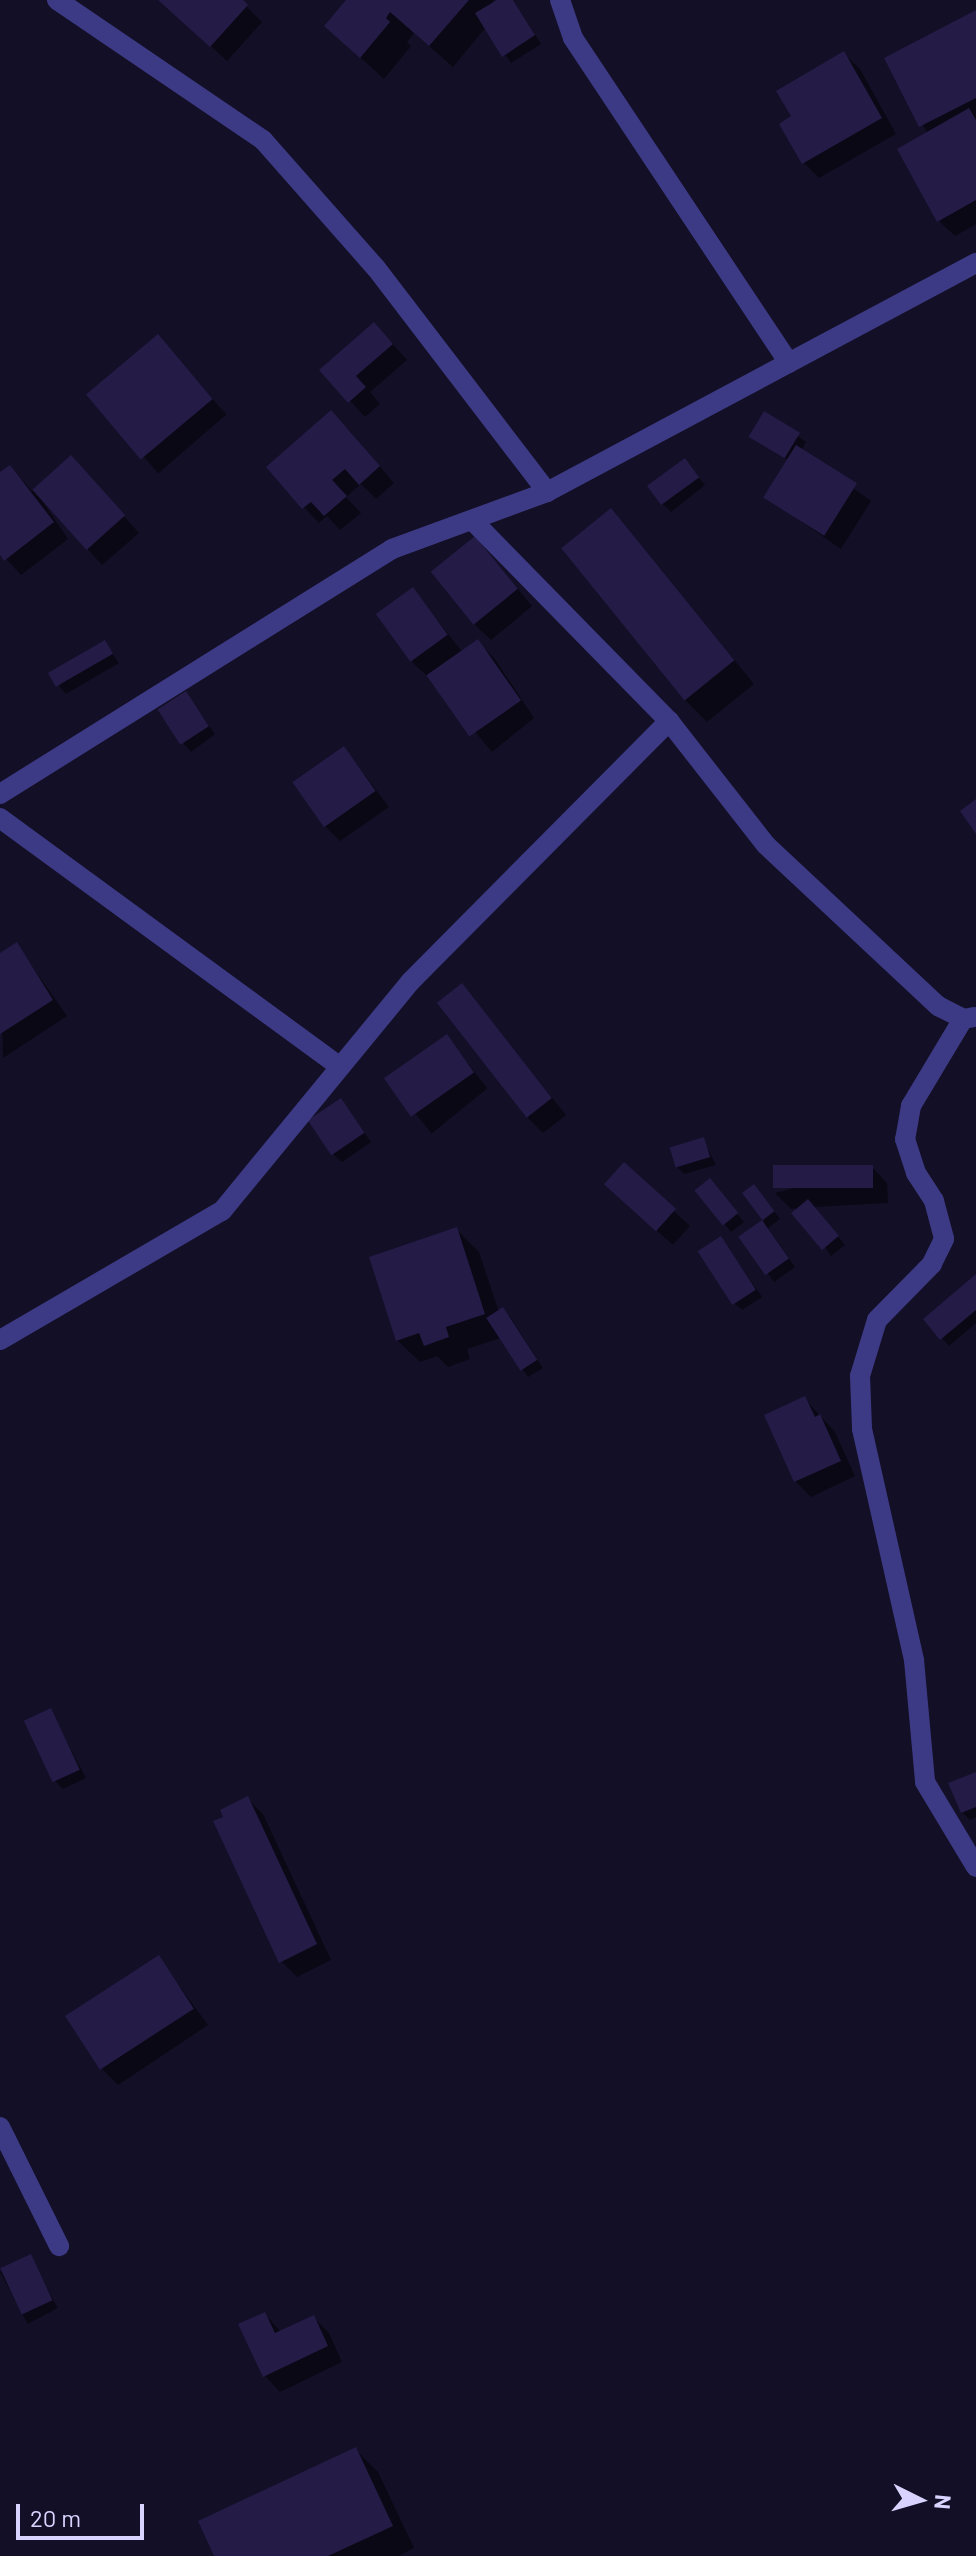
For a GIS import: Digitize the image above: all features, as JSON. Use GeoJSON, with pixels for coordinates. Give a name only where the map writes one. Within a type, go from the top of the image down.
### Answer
{"type":"FeatureCollection","features":[{"type":"Feature","properties":{"kind":"street"},"geometry":{"type":"LineString","coordinates":[[57,0],[263,140],[376,268],[547,492]]}},
{"type":"Feature","properties":{"kind":"street"},"geometry":{"type":"LineString","coordinates":[[560,0],[573,38],[789,363]]}},
{"type":"Feature","properties":{"kind":"street"},"geometry":{"type":"LineString","coordinates":[[0,794],[392,549],[474,522],[547,492],[976,263]]}},
{"type":"Feature","properties":{"kind":"street"},"geometry":{"type":"LineString","coordinates":[[474,522],[669,721],[766,845],[938,1006],[969,1018],[911,1106],[905,1139],[916,1173],[934,1201],[944,1239],[932,1264],[877,1320],[860,1376],[862,1429],[914,1660],[925,1782],[976,1867]]}},
{"type":"Feature","properties":{"kind":"street"},"geometry":{"type":"LineString","coordinates":[[0,1340],[222,1211],[410,982],[669,721]]}},
{"type":"Feature","properties":{"kind":"street"},"geometry":{"type":"LineString","coordinates":[[0,818],[339,1066]]}},
{"type":"Feature","properties":{"kind":"street"},"geometry":{"type":"LineString","coordinates":[[0,2127],[59,2246]]}},
{"type":"Feature","properties":{"kind":"building"},"geometry":{"type":"Polygon","coordinates":[[[158,0],[243,0],[248,5],[210,47],[158,0]]]}},
{"type":"Feature","properties":{"kind":"building"},"geometry":{"type":"Polygon","coordinates":[[[346,0],[469,0],[429,46],[390,12],[386,18],[390,22],[360,58],[324,26],[346,0]]]}},
{"type":"Feature","properties":{"kind":"building"},"geometry":{"type":"Polygon","coordinates":[[[497,0],[513,0],[535,35],[502,57],[475,13],[497,0]]]}},
{"type":"Feature","properties":{"kind":"building"},"geometry":{"type":"Polygon","coordinates":[[[976,10],[976,98],[919,127],[884,58],[976,10]]]}},
{"type":"Feature","properties":{"kind":"building"},"geometry":{"type":"Polygon","coordinates":[[[844,51],[882,118],[802,164],[779,124],[791,116],[776,91],[844,51]]]}},
{"type":"Feature","properties":{"kind":"building"},"geometry":{"type":"Polygon","coordinates":[[[969,108],[976,120],[976,200],[937,222],[897,149],[969,108]]]}},
{"type":"Feature","properties":{"kind":"building"},"geometry":{"type":"Polygon","coordinates":[[[374,322],[393,344],[356,376],[366,387],[348,403],[319,370],[374,322]]]}},
{"type":"Feature","properties":{"kind":"building"},"geometry":{"type":"Polygon","coordinates":[[[158,334],[213,399],[141,460],[86,394],[158,334]]]}},
{"type":"Feature","properties":{"kind":"building"},"geometry":{"type":"Polygon","coordinates":[[[331,410],[380,466],[359,485],[345,469],[332,480],[347,496],[324,516],[311,502],[302,509],[266,467],[331,410]]]}},
{"type":"Feature","properties":{"kind":"building"},"geometry":{"type":"Polygon","coordinates":[[[764,411],[800,433],[785,458],[749,437],[764,411]]]}},
{"type":"Feature","properties":{"kind":"building"},"geometry":{"type":"Polygon","coordinates":[[[796,445],[857,483],[824,536],[763,498],[796,445]]]}},
{"type":"Feature","properties":{"kind":"building"},"geometry":{"type":"Polygon","coordinates":[[[71,455],[125,515],[87,550],[32,490],[71,455]]]}},
{"type":"Feature","properties":{"kind":"building"},"geometry":{"type":"Polygon","coordinates":[[[685,458],[699,477],[661,505],[647,486],[685,458]]]}},
{"type":"Feature","properties":{"kind":"building"},"geometry":{"type":"Polygon","coordinates":[[[10,465],[54,522],[4,561],[0,555],[0,472],[10,465]]]}},
{"type":"Feature","properties":{"kind":"building"},"geometry":{"type":"Polygon","coordinates":[[[611,508],[734,660],[685,701],[561,548],[611,508]]]}},
{"type":"Feature","properties":{"kind":"building"},"geometry":{"type":"Polygon","coordinates":[[[475,536],[518,589],[473,625],[431,572],[475,536]]]}},
{"type":"Feature","properties":{"kind":"building"},"geometry":{"type":"Polygon","coordinates":[[[413,587],[448,635],[410,662],[376,614],[413,587]]]}},
{"type":"Feature","properties":{"kind":"building"},"geometry":{"type":"Polygon","coordinates":[[[478,639],[521,700],[469,737],[426,675],[478,639]]]}},
{"type":"Feature","properties":{"kind":"building"},"geometry":{"type":"Polygon","coordinates":[[[105,640],[113,654],[56,687],[48,673],[105,640]]]}},
{"type":"Feature","properties":{"kind":"building"},"geometry":{"type":"Polygon","coordinates":[[[186,691],[209,726],[180,745],[157,710],[186,691]]]}},
{"type":"Feature","properties":{"kind":"building"},"geometry":{"type":"Polygon","coordinates":[[[344,746],[376,791],[324,827],[292,782],[344,746]]]}},
{"type":"Feature","properties":{"kind":"building"},"geometry":{"type":"Polygon","coordinates":[[[976,799],[976,834],[960,811],[976,799]]]}},
{"type":"Feature","properties":{"kind":"building"},"geometry":{"type":"Polygon","coordinates":[[[17,942],[53,1000],[0,1034],[0,953],[17,942]]]}},
{"type":"Feature","properties":{"kind":"building"},"geometry":{"type":"Polygon","coordinates":[[[462,983],[552,1098],[527,1118],[437,1003],[462,983]]]}},
{"type":"Feature","properties":{"kind":"building"},"geometry":{"type":"Polygon","coordinates":[[[447,1034],[474,1073],[411,1117],[384,1078],[447,1034]]]}},
{"type":"Feature","properties":{"kind":"building"},"geometry":{"type":"Polygon","coordinates":[[[341,1098],[364,1133],[331,1155],[308,1120],[341,1098]]]}},
{"type":"Feature","properties":{"kind":"building"},"geometry":{"type":"Polygon","coordinates":[[[704,1137],[710,1157],[676,1168],[670,1148],[704,1137]]]}},
{"type":"Feature","properties":{"kind":"building"},"geometry":{"type":"Polygon","coordinates":[[[624,1162],[676,1209],[656,1231],[604,1184],[624,1162]]]}},
{"type":"Feature","properties":{"kind":"building"},"geometry":{"type":"Polygon","coordinates":[[[773,1165],[873,1165],[873,1188],[773,1188],[773,1165]]]}},
{"type":"Feature","properties":{"kind":"building"},"geometry":{"type":"Polygon","coordinates":[[[710,1178],[738,1213],[723,1226],[694,1191],[710,1178]]]}},
{"type":"Feature","properties":{"kind":"building"},"geometry":{"type":"Polygon","coordinates":[[[754,1184],[774,1211],[762,1220],[742,1193],[754,1184]]]}},
{"type":"Feature","properties":{"kind":"building"},"geometry":{"type":"Polygon","coordinates":[[[808,1199],[839,1236],[822,1250],[791,1213],[808,1199]]]}},
{"type":"Feature","properties":{"kind":"building"},"geometry":{"type":"Polygon","coordinates":[[[762,1220],[789,1259],[765,1275],[738,1237],[762,1220]]]}},
{"type":"Feature","properties":{"kind":"building"},"geometry":{"type":"Polygon","coordinates":[[[457,1227],[485,1314],[446,1327],[449,1337],[424,1346],[419,1333],[396,1341],[369,1257],[457,1227]]]}},
{"type":"Feature","properties":{"kind":"building"},"geometry":{"type":"Polygon","coordinates":[[[721,1236],[756,1290],[732,1305],[698,1251],[721,1236]]]}},
{"type":"Feature","properties":{"kind":"building"},"geometry":{"type":"Polygon","coordinates":[[[976,1274],[976,1310],[940,1340],[923,1319],[976,1274]]]}},
{"type":"Feature","properties":{"kind":"building"},"geometry":{"type":"Polygon","coordinates":[[[503,1307],[537,1360],[521,1371],[486,1318],[503,1307]]]}},
{"type":"Feature","properties":{"kind":"building"},"geometry":{"type":"Polygon","coordinates":[[[805,1396],[815,1417],[820,1414],[841,1461],[794,1482],[764,1415],[805,1396]]]}},
{"type":"Feature","properties":{"kind":"building"},"geometry":{"type":"Polygon","coordinates":[[[51,1708],[80,1770],[53,1782],[24,1721],[51,1708]]]}},
{"type":"Feature","properties":{"kind":"building"},"geometry":{"type":"Polygon","coordinates":[[[976,1772],[976,1807],[961,1813],[948,1783],[976,1772]]]}},
{"type":"Feature","properties":{"kind":"building"},"geometry":{"type":"Polygon","coordinates":[[[248,1796],[317,1944],[279,1963],[213,1821],[223,1817],[220,1810],[248,1796]]]}},
{"type":"Feature","properties":{"kind":"building"},"geometry":{"type":"Polygon","coordinates":[[[159,1955],[194,2009],[100,2070],[65,2016],[159,1955]]]}},
{"type":"Feature","properties":{"kind":"building"},"geometry":{"type":"Polygon","coordinates":[[[31,2254],[53,2300],[22,2315],[0,2268],[31,2254]]]}},
{"type":"Feature","properties":{"kind":"building"},"geometry":{"type":"Polygon","coordinates":[[[265,2312],[275,2333],[314,2315],[328,2346],[263,2377],[238,2324],[265,2312]]]}},
{"type":"Feature","properties":{"kind":"building"},"geometry":{"type":"Polygon","coordinates":[[[356,2447],[393,2526],[328,2556],[214,2556],[198,2521],[356,2447]]]}}]}
